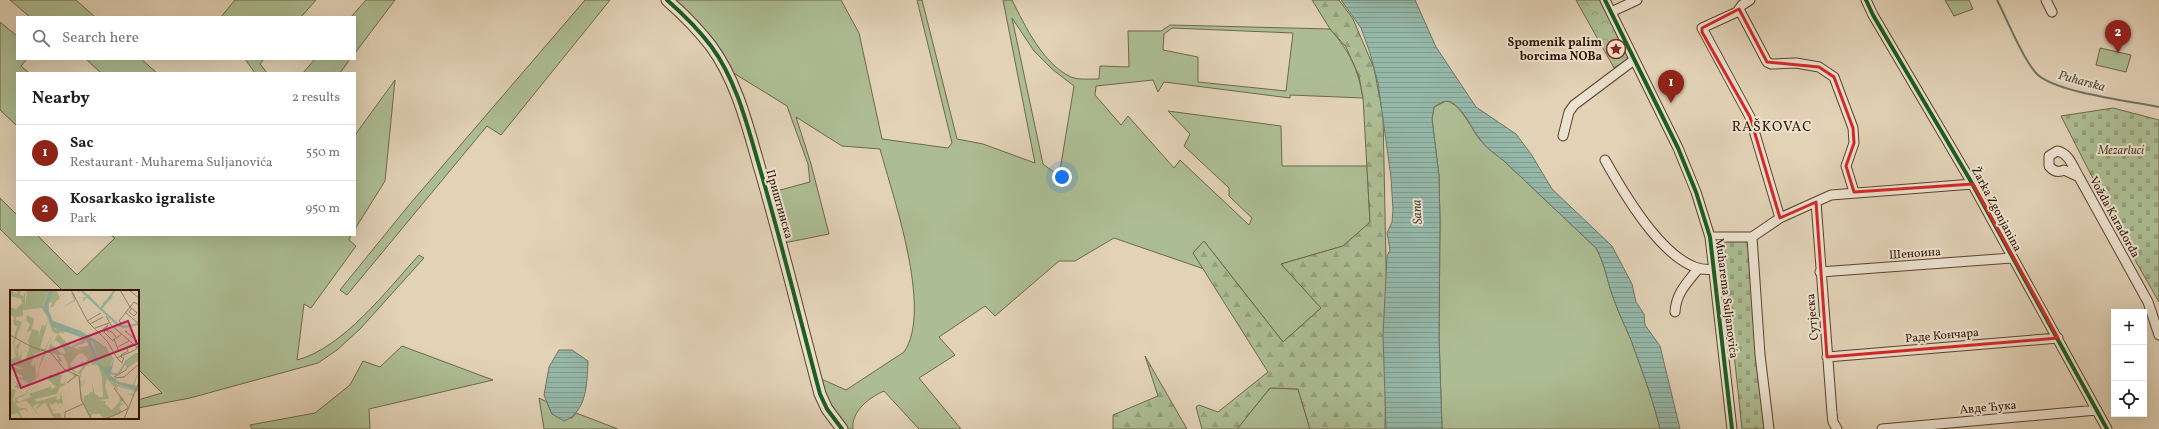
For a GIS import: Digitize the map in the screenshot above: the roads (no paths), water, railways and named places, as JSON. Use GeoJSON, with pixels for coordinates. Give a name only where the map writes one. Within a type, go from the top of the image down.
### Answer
{"type":"FeatureCollection","features":[{"type":"Feature","properties":{"kind":"street","name":"Приштинска"},"geometry":{"type":"LineString","coordinates":[[667,0],[694,26],[711,46],[724,69],[737,98],[774,219],[820,394],[827,408],[842,429]]}},
{"type":"Feature","properties":{"kind":"street","name":"Muharema Suljanovića"},"geometry":{"type":"LineString","coordinates":[[1605,0],[1678,148],[1696,192],[1710,237],[1732,429]]}},
{"type":"Feature","properties":{"kind":"street"},"geometry":{"type":"LineString","coordinates":[[1610,12],[1637,0]]}},
{"type":"Feature","properties":{"kind":"street"},"geometry":{"type":"LineString","coordinates":[[1750,0],[1732,15],[1704,26],[1702,32],[1750,116],[1780,218]]}},
{"type":"Feature","properties":{"kind":"street","name":"Žarka Zgonjanina"},"geometry":{"type":"LineString","coordinates":[[1866,0],[1873,16],[1973,184],[2012,258],[2058,338],[2107,429]]}},
{"type":"Feature","properties":{"kind":"street"},"geometry":{"type":"LineString","coordinates":[[2046,0],[2052,12]]}},
{"type":"Feature","properties":{"kind":"street"},"geometry":{"type":"LineString","coordinates":[[1739,10],[1763,57],[1771,64],[1796,63],[1819,67],[1834,77],[1853,128],[1854,143],[1846,166],[1854,192]]}},
{"type":"Feature","properties":{"kind":"street"},"geometry":{"type":"LineString","coordinates":[[1563,136],[1569,112],[1574,105],[1634,60]]}},
{"type":"Feature","properties":{"kind":"street"},"geometry":{"type":"LineString","coordinates":[[1605,160],[1643,222],[1672,251],[1698,269],[1714,269]]}},
{"type":"Feature","properties":{"kind":"street","name":"Vožda Karađorđa"},"geometry":{"type":"LineString","coordinates":[[2079,177],[2148,302],[2159,335]]}},
{"type":"Feature","properties":{"kind":"street"},"geometry":{"type":"LineString","coordinates":[[1710,237],[1752,237],[1780,218],[1831,195],[1854,192],[1973,184]]}},
{"type":"Feature","properties":{"kind":"street","name":"Сутјеска"},"geometry":{"type":"LineString","coordinates":[[1816,202],[1820,272],[1833,422],[1837,429]]}},
{"type":"Feature","properties":{"kind":"street"},"geometry":{"type":"LineString","coordinates":[[1752,237],[1760,355],[1769,429]]}},
{"type":"Feature","properties":{"kind":"street","name":"Шеноина"},"geometry":{"type":"LineString","coordinates":[[1820,272],[2012,258]]}},
{"type":"Feature","properties":{"kind":"street"},"geometry":{"type":"LineString","coordinates":[[1675,312],[1678,296],[1683,286],[1698,269]]}},
{"type":"Feature","properties":{"kind":"street","name":"Раде Кончара"},"geometry":{"type":"LineString","coordinates":[[1827,357],[2058,338]]}},
{"type":"Feature","properties":{"kind":"street","name":"Авде Ћука"},"geometry":{"type":"LineString","coordinates":[[1882,429],[1964,425],[2097,410]]}},
{"type":"Feature","properties":{"kind":"water","name":"Sana"},"geometry":{"type":"Polygon","coordinates":[[[1341,0],[1415,0],[1436,47],[1476,107],[1516,134],[1531,154],[1552,189],[1612,246],[1632,284],[1636,302],[1644,314],[1645,325],[1660,346],[1680,429],[1660,429],[1634,347],[1615,304],[1604,266],[1596,248],[1503,160],[1488,148],[1482,142],[1460,109],[1451,102],[1446,101],[1434,107],[1432,119],[1439,176],[1439,336],[1442,429],[1386,429],[1383,335],[1387,256],[1390,250],[1387,233],[1392,222],[1393,210],[1391,177],[1378,83],[1370,53],[1361,28],[1341,0]]]}},
{"type":"Feature","properties":{"kind":"water"},"geometry":{"type":"Polygon","coordinates":[[[559,350],[572,350],[588,361],[586,387],[581,404],[572,417],[564,421],[552,414],[544,395],[549,367],[559,350]]]}},
{"type":"Feature","properties":{"kind":"waterway","name":"Puharska"},"geometry":{"type":"LineString","coordinates":[[1997,0],[2022,51],[2038,75],[2062,87],[2096,96],[2159,107]]}},
{"type":"Feature","properties":{"kind":"place","name":"Spomenik palim borcima NOBa"},"geometry":{"type":"Point","coordinates":[1616,49]}},
{"type":"Feature","properties":{"kind":"place","name":"Kosarkasko igraliste"},"geometry":{"type":"Point","coordinates":[2118,53]}},
{"type":"Feature","properties":{"kind":"place","name":"Sac"},"geometry":{"type":"Point","coordinates":[1671,103]}},
{"type":"Feature","properties":{"kind":"district","name":"RAŠKOVAC"},"geometry":{"type":"Point","coordinates":[1772,126]}},
{"type":"Feature","properties":{"kind":"park label","name":"Mezarluci"},"geometry":{"type":"Point","coordinates":[2121,150]}}]}
